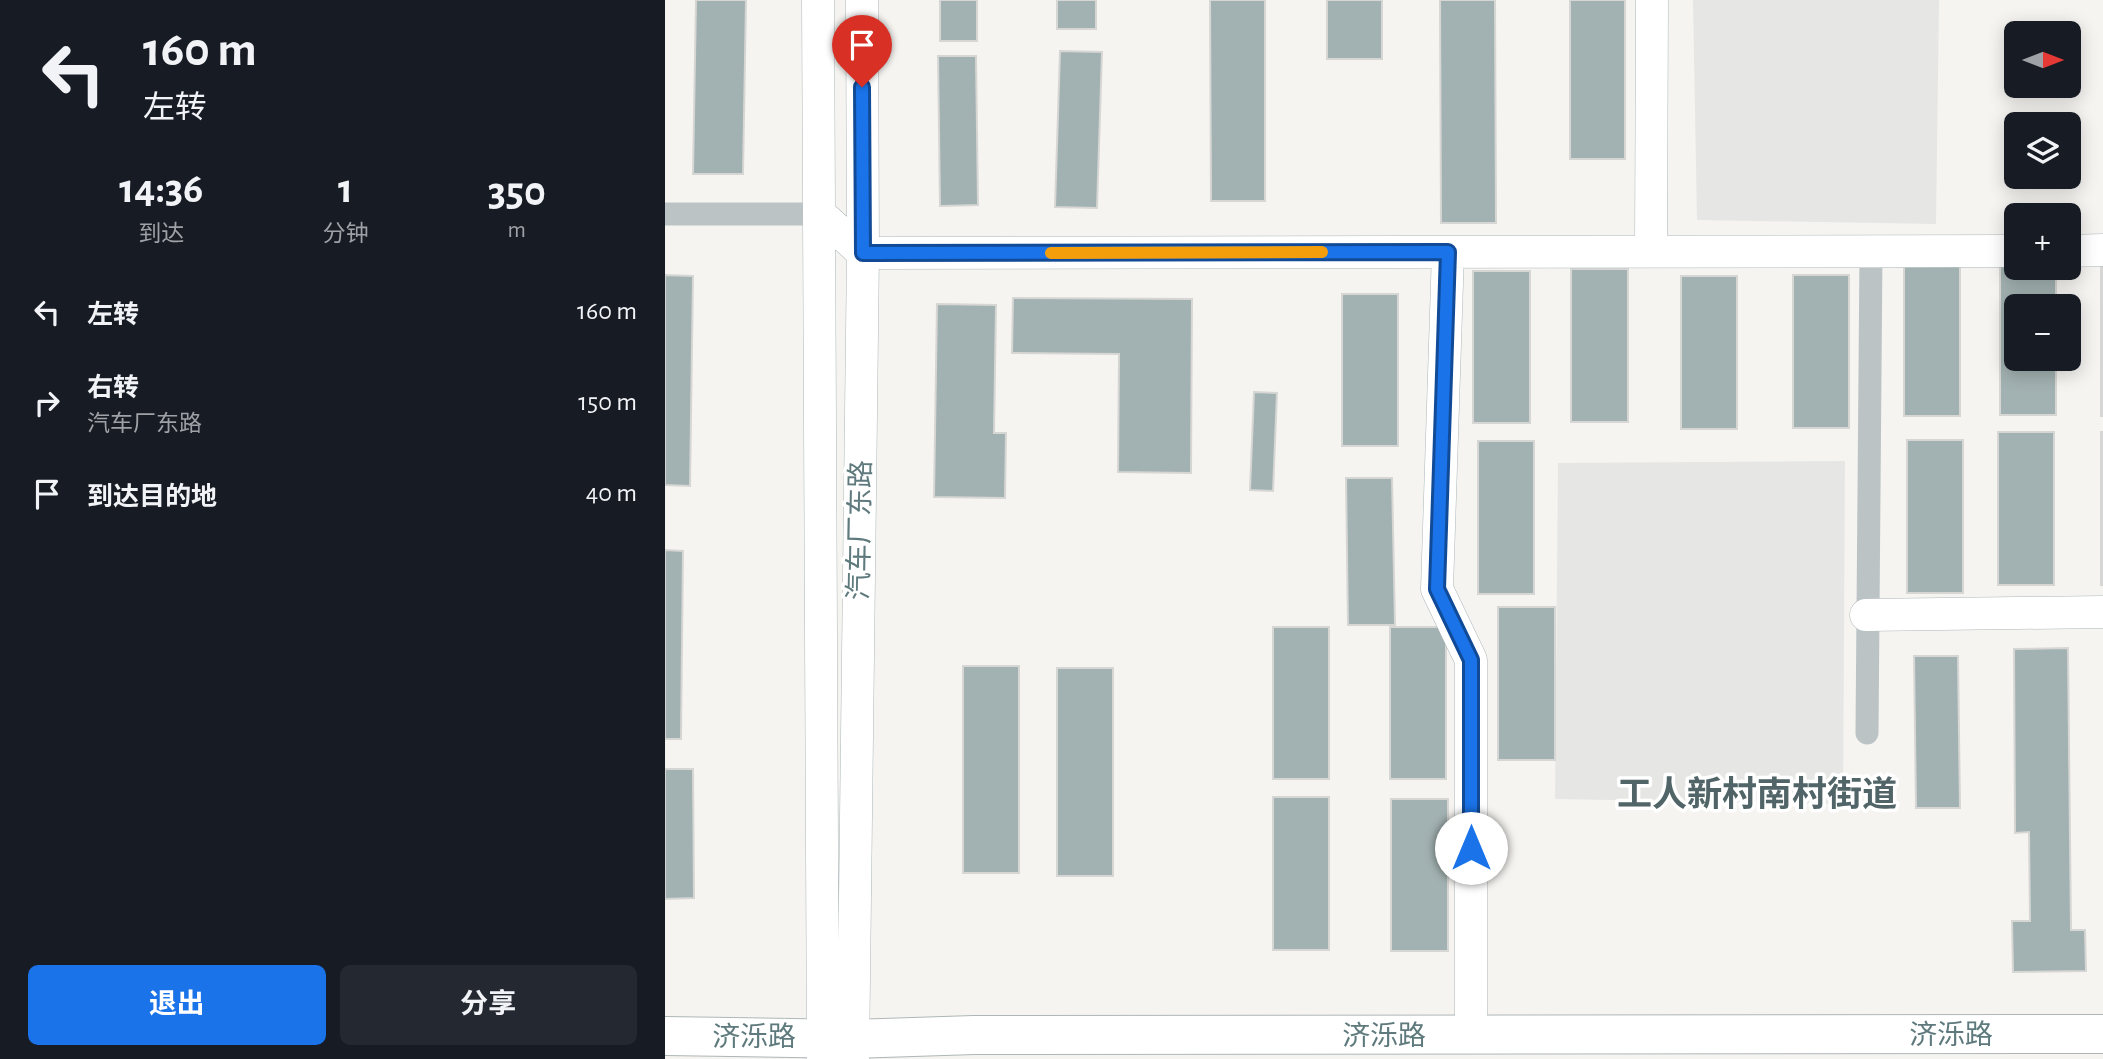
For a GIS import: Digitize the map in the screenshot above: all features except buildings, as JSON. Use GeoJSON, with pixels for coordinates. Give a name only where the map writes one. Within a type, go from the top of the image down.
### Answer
{"type":"FeatureCollection","features":[{"type":"Feature","properties":{"kind":"highway","name":"济泺路"},"geometry":{"type":"LineString","coordinates":[[665,1036],[838,1048],[1471,1035],[2103,1034]]}},
{"type":"Feature","properties":{"kind":"street","name":"汽车厂东路"},"geometry":{"type":"LineString","coordinates":[[818,0],[838,1048]]}},
{"type":"Feature","properties":{"kind":"street","name":"汽车厂东路"},"geometry":{"type":"LineString","coordinates":[[838,1048],[863,253],[862,0]]}},
{"type":"Feature","properties":{"kind":"street"},"geometry":{"type":"LineString","coordinates":[[1651,251],[1652,0]]}},
{"type":"Feature","properties":{"kind":"street"},"geometry":{"type":"LineString","coordinates":[[665,214],[820,214],[863,253],[2004,251]]}},
{"type":"Feature","properties":{"kind":"street"},"geometry":{"type":"LineString","coordinates":[[2081,251],[2103,250]]}},
{"type":"Feature","properties":{"kind":"street"},"geometry":{"type":"LineString","coordinates":[[1867,733],[1871,251]]}},
{"type":"Feature","properties":{"kind":"street"},"geometry":{"type":"LineString","coordinates":[[1448,252],[1437,589],[1471,660],[1471,1035]]}},
{"type":"Feature","properties":{"kind":"street"},"geometry":{"type":"LineString","coordinates":[[1866,615],[2103,612]]}},
{"type":"Feature","properties":{"kind":"shaded area"},"geometry":{"type":"Polygon","coordinates":[[[1693,0],[1939,0],[1936,224],[1697,220],[1693,0]]]}},
{"type":"Feature","properties":{"kind":"shaded area"},"geometry":{"type":"Polygon","coordinates":[[[1845,461],[1843,804],[1555,799],[1558,463],[1845,461]]]}},
{"type":"Feature","properties":{"kind":"slow traffic"},"geometry":{"type":"LineString","coordinates":[[1051,253],[1322,252]]}},
{"type":"Feature","properties":{"kind":"district","name":"工人新村南村街道"},"geometry":{"type":"Point","coordinates":[1757,794]}},
{"type":"Feature","properties":{"kind":"route"},"geometry":{"type":"LineString","coordinates":[[862,87],[863,253],[1448,252],[1437,589],[1471,660],[1471,848]]}}]}
